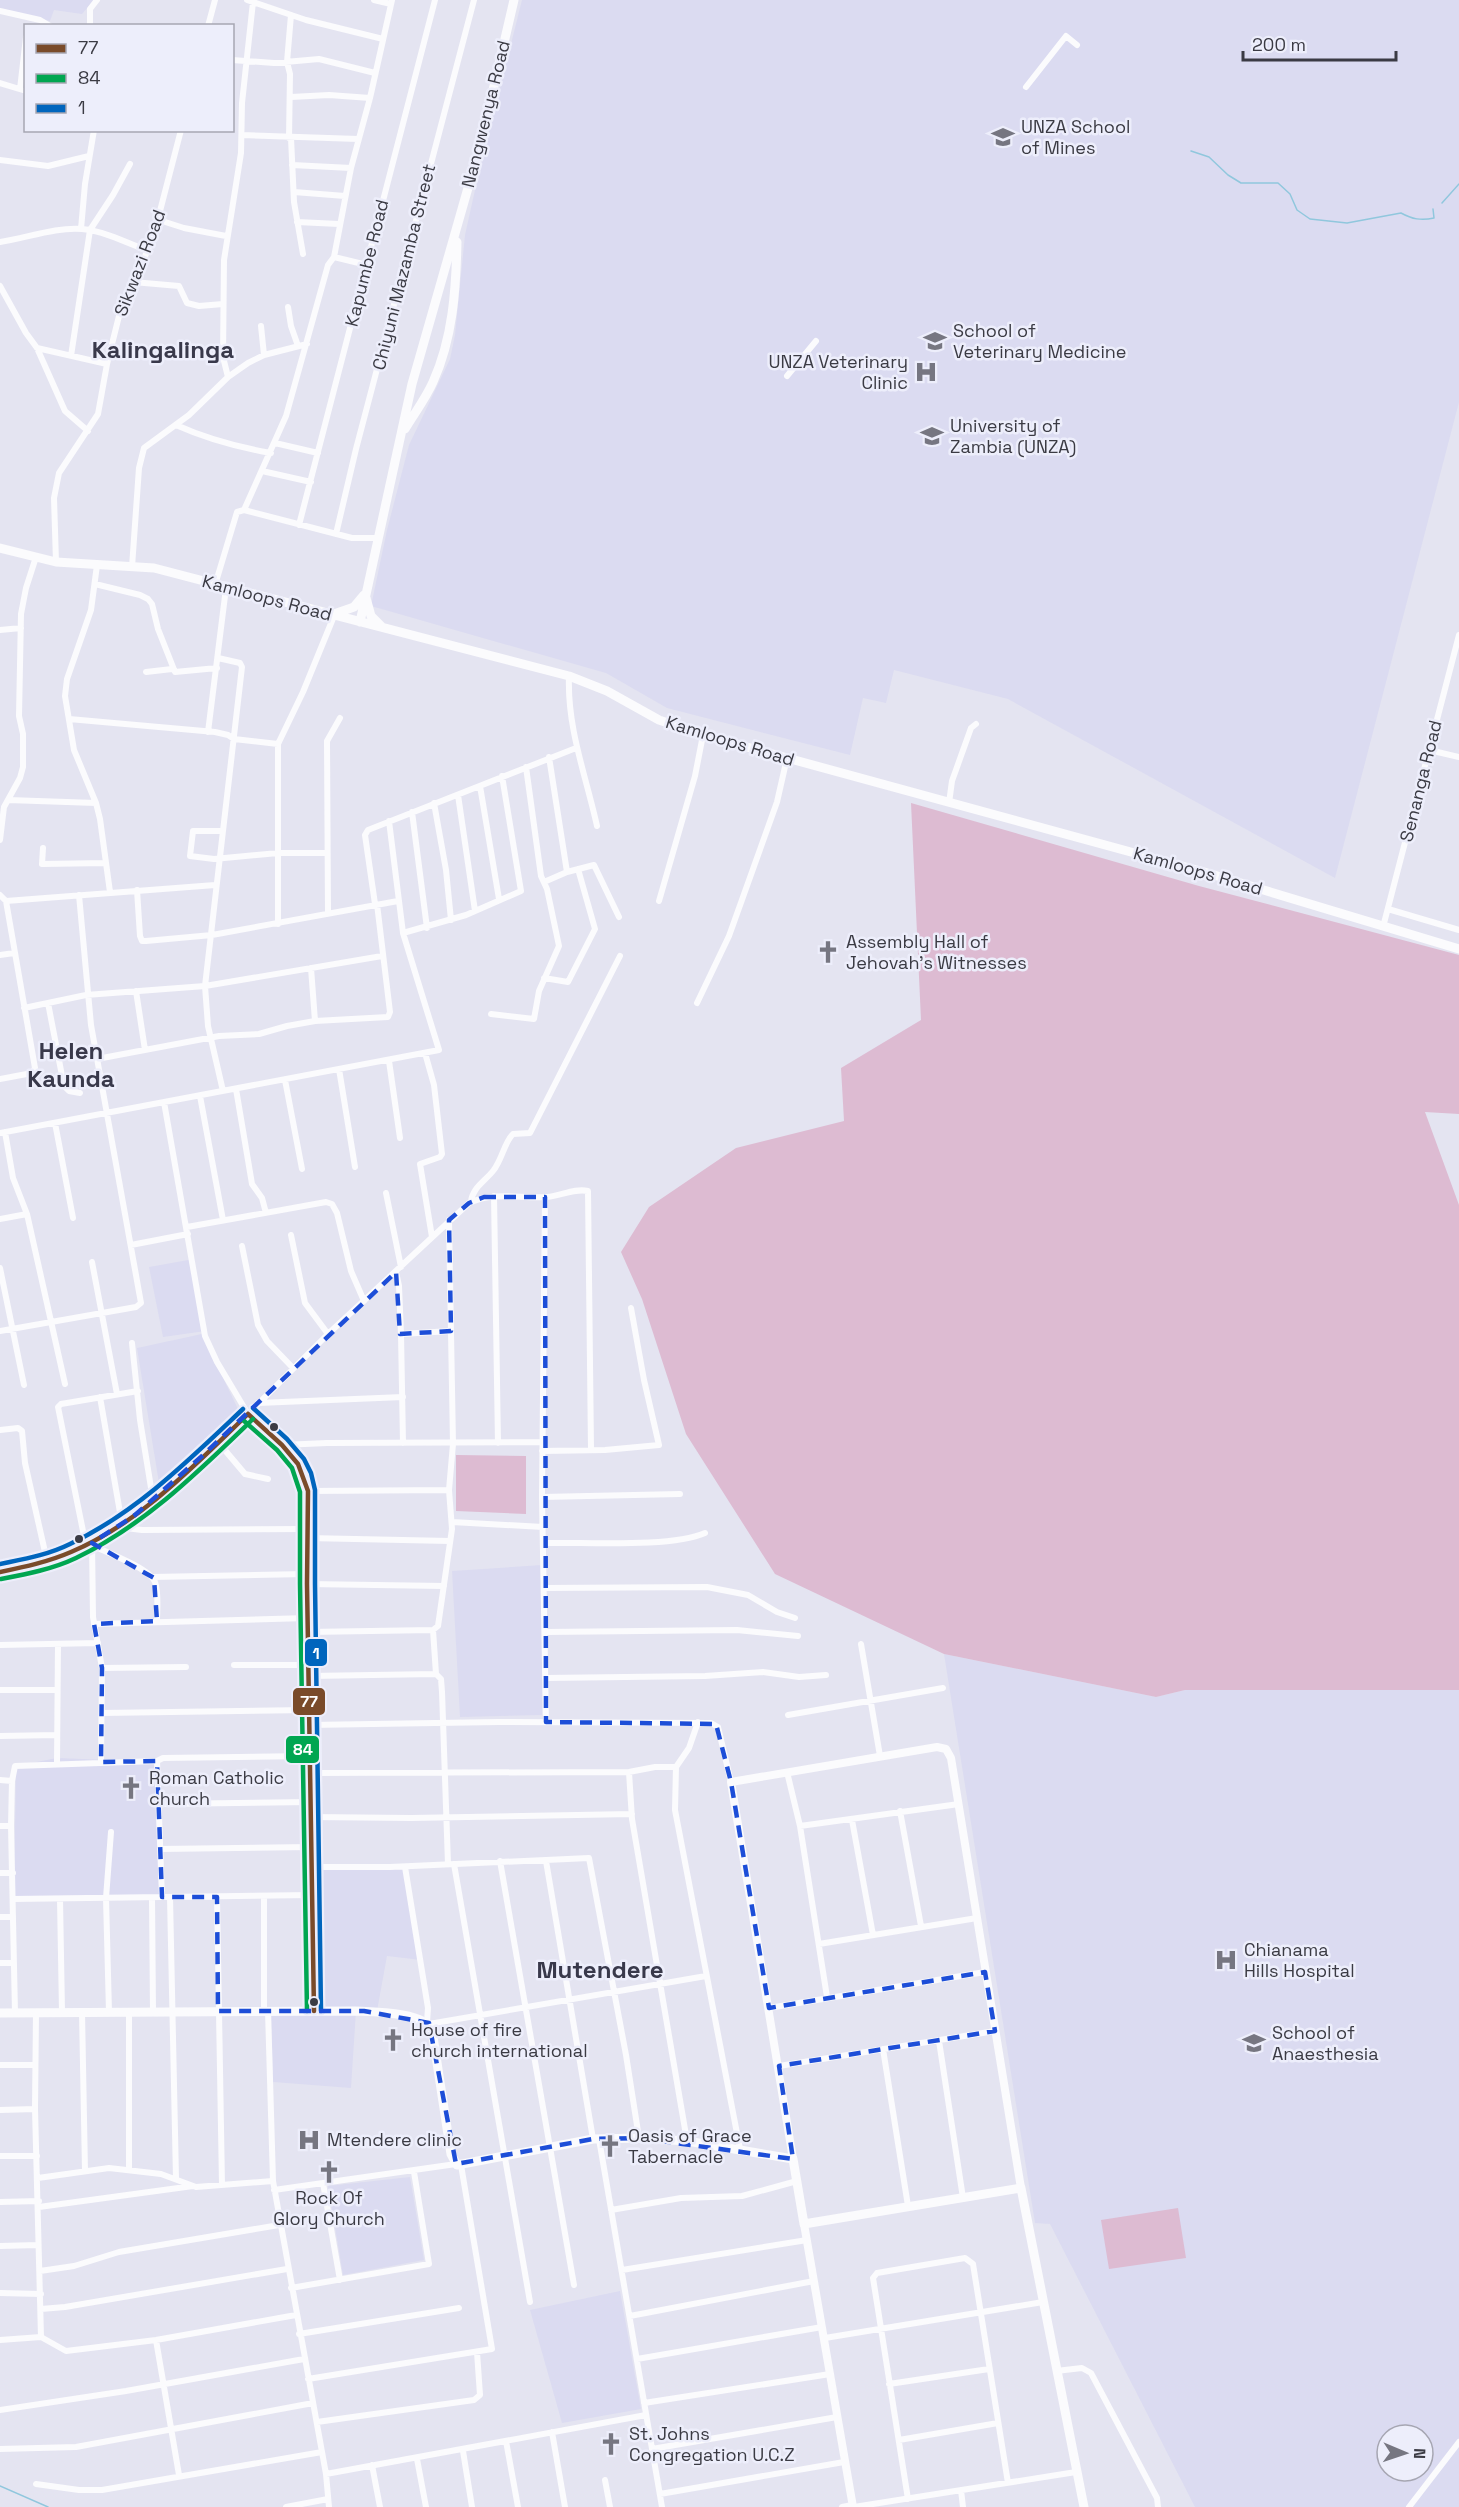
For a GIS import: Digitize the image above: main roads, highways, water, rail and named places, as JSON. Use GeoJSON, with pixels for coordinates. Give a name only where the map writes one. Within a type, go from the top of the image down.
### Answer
{"type":"FeatureCollection","features":[{"type":"Feature","properties":{"kind":"main road","name":"Nangwenya Road"},"geometry":{"type":"LineString","coordinates":[[360,622],[412,384],[480,146],[514,0]]}},
{"type":"Feature","properties":{"kind":"main road","name":"Nangwenya Road"},"geometry":{"type":"LineString","coordinates":[[400,438],[433,383],[449,338],[456,278],[457,227]]}},
{"type":"Feature","properties":{"kind":"main road","name":"Kamloops Road"},"geometry":{"type":"LineString","coordinates":[[0,548],[56,562],[154,568],[569,676],[607,691],[659,720],[703,735],[1204,872],[1459,949]]}},
{"type":"Feature","properties":{"kind":"main road"},"geometry":{"type":"LineString","coordinates":[[323,612],[344,612],[361,599],[366,590]]}},
{"type":"Feature","properties":{"kind":"main road"},"geometry":{"type":"LineString","coordinates":[[366,590],[368,608],[377,623],[384,629]]}},
{"type":"Feature","properties":{"kind":"main road"},"geometry":{"type":"LineString","coordinates":[[0,1572],[47,1561],[90,1545],[120,1526],[153,1500],[248,1414],[282,1445],[302,1470],[308,1491],[307,1579],[314,2011]]}},
{"type":"Feature","properties":{"kind":"main road"},"geometry":{"type":"LineString","coordinates":[[0,2013],[314,2011],[389,2013],[428,2023],[432,2030],[451,2154],[459,2165],[596,2139],[639,2138],[687,2141],[740,2150],[793,2160],[804,2224],[1021,2188],[1084,2507]]}},
{"type":"Feature","properties":{"kind":"waterway"},"geometry":{"type":"LineString","coordinates":[[1191,151],[1209,157],[1228,175],[1241,183],[1278,183],[1290,194],[1297,210],[1310,219],[1347,223],[1401,213],[1413,218],[1425,219],[1434,218],[1433,209]]}},
{"type":"Feature","properties":{"kind":"waterway"},"geometry":{"type":"LineString","coordinates":[[1442,203],[1459,184]]}},
{"type":"Feature","properties":{"kind":"waterway"},"geometry":{"type":"LineString","coordinates":[[0,2486],[48,2507]]}},
{"type":"Feature","properties":{"kind":"place","name":"UNZA School of Mines"},"geometry":{"type":"Point","coordinates":[1003,137]}},
{"type":"Feature","properties":{"kind":"place","name":"School of Veterinary Medicine"},"geometry":{"type":"Point","coordinates":[935,341]}},
{"type":"Feature","properties":{"kind":"place","name":"UNZA Veterinary Clinic"},"geometry":{"type":"Point","coordinates":[926,372]}},
{"type":"Feature","properties":{"kind":"place","name":"University of Zambia (UNZA)"},"geometry":{"type":"Point","coordinates":[932,436]}},
{"type":"Feature","properties":{"kind":"place","name":"Assembly Hall of Jehovah's Witnesses"},"geometry":{"type":"Point","coordinates":[828,952]}},
{"type":"Feature","properties":{"kind":"place","name":"Roman Catholic church"},"geometry":{"type":"Point","coordinates":[131,1788]}},
{"type":"Feature","properties":{"kind":"place","name":"Chianama Hills Hospital"},"geometry":{"type":"Point","coordinates":[1226,1960]}},
{"type":"Feature","properties":{"kind":"place","name":"House of fire church international"},"geometry":{"type":"Point","coordinates":[393,2040]}},
{"type":"Feature","properties":{"kind":"place","name":"School of Anaesthesia"},"geometry":{"type":"Point","coordinates":[1254,2043]}},
{"type":"Feature","properties":{"kind":"place","name":"Mtendere clinic"},"geometry":{"type":"Point","coordinates":[309,2140]}},
{"type":"Feature","properties":{"kind":"place","name":"Oasis of Grace Tabernacle"},"geometry":{"type":"Point","coordinates":[610,2146]}},
{"type":"Feature","properties":{"kind":"place","name":"Rock Of Glory Church"},"geometry":{"type":"Point","coordinates":[329,2172]}},
{"type":"Feature","properties":{"kind":"place","name":"St. Johns Congregation U.C.Z"},"geometry":{"type":"Point","coordinates":[611,2444]}},
{"type":"Feature","properties":{"kind":"district","name":"Kalingalinga"},"geometry":{"type":"Point","coordinates":[163,350]}},
{"type":"Feature","properties":{"kind":"district","name":"Helen Kaunda"},"geometry":{"type":"Point","coordinates":[71,1065]}},
{"type":"Feature","properties":{"kind":"district","name":"Mutendere"},"geometry":{"type":"Point","coordinates":[600,1970]}}]}
